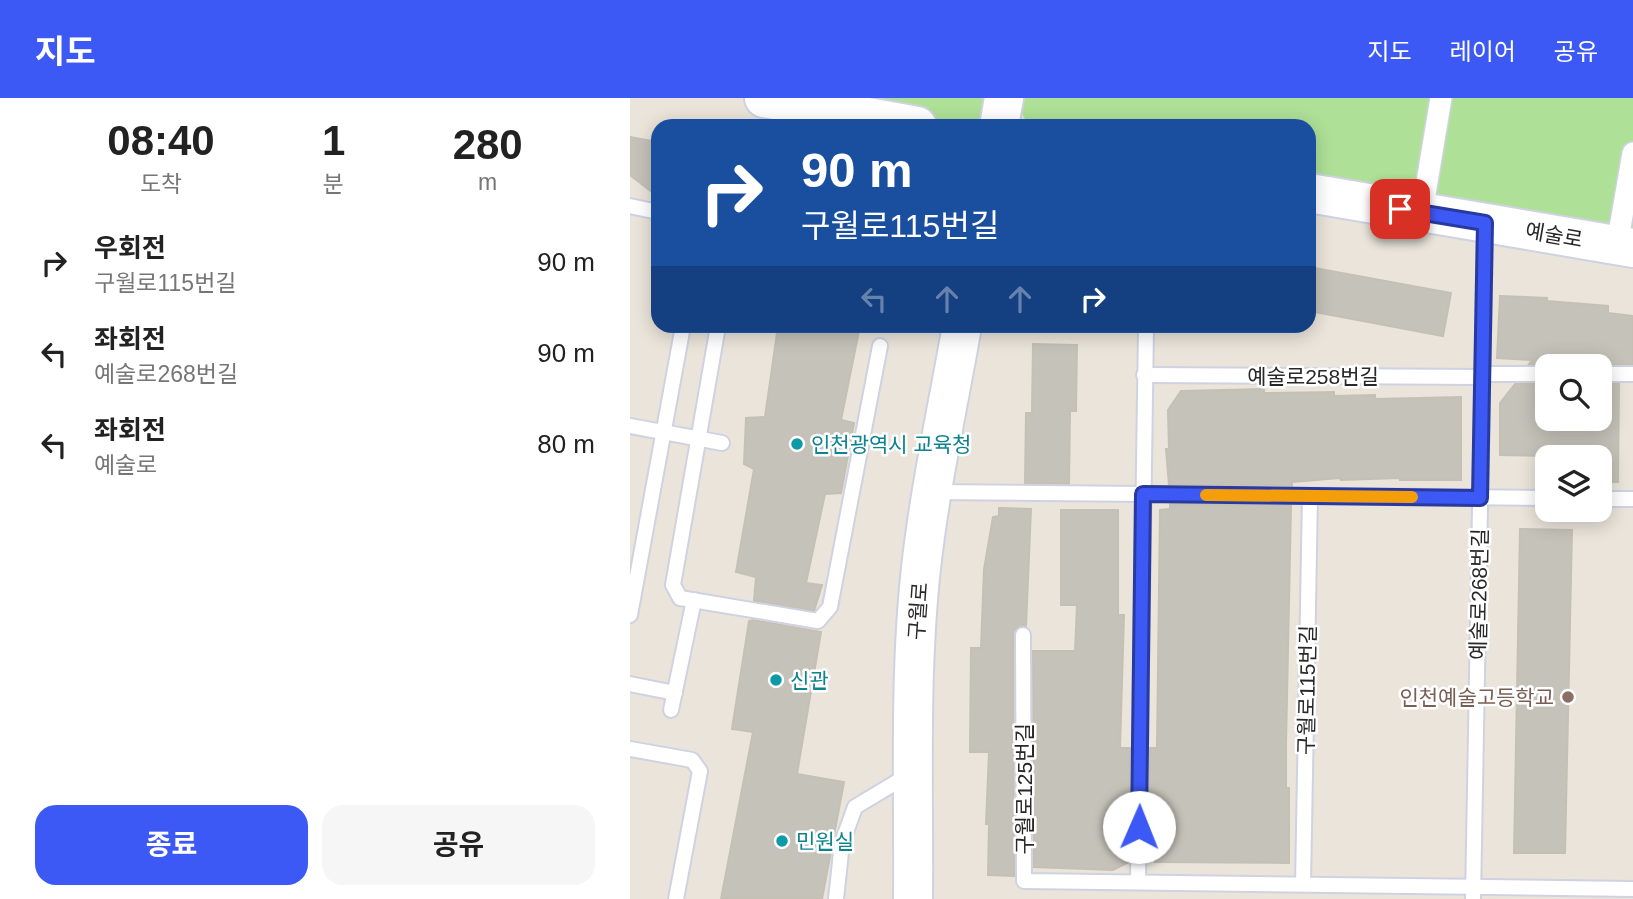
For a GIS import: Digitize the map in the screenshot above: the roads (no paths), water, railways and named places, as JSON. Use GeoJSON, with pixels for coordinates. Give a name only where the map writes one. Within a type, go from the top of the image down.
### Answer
{"type":"FeatureCollection","features":[{"type":"Feature","properties":{"kind":"main road"},"geometry":{"type":"LineString","coordinates":[[764,98],[879,119]]}},
{"type":"Feature","properties":{"kind":"main road"},"geometry":{"type":"LineString","coordinates":[[1000,119],[1004,98]]}},
{"type":"Feature","properties":{"kind":"main road","name":"예술로"},"geometry":{"type":"LineString","coordinates":[[1316,194],[1625,247]]}},
{"type":"Feature","properties":{"kind":"main road","name":"구월로"},"geometry":{"type":"LineString","coordinates":[[914,899],[917,622],[921,568],[961,333]]}},
{"type":"Feature","properties":{"kind":"street"},"geometry":{"type":"LineString","coordinates":[[1422,212],[1441,98]]}},
{"type":"Feature","properties":{"kind":"street"},"geometry":{"type":"LineString","coordinates":[[1625,247],[1633,153]]}},
{"type":"Feature","properties":{"kind":"lane"},"geometry":{"type":"LineString","coordinates":[[630,206],[651,210]]}},
{"type":"Feature","properties":{"kind":"lane","name":"예술로268번길"},"geometry":{"type":"LineString","coordinates":[[1473,893],[1485,223]]}},
{"type":"Feature","properties":{"kind":"lane"},"geometry":{"type":"LineString","coordinates":[[630,615],[682,333]]}},
{"type":"Feature","properties":{"kind":"lane"},"geometry":{"type":"LineString","coordinates":[[717,333],[673,585],[680,598],[818,621],[830,607],[880,346]]}},
{"type":"Feature","properties":{"kind":"lane"},"geometry":{"type":"LineString","coordinates":[[1138,883],[1146,333]]}},
{"type":"Feature","properties":{"kind":"lane"},"geometry":{"type":"LineString","coordinates":[[1483,376],[1535,374]]}},
{"type":"Feature","properties":{"kind":"lane"},"geometry":{"type":"LineString","coordinates":[[1612,374],[1633,374]]}},
{"type":"Feature","properties":{"kind":"lane","name":"예술로258번길"},"geometry":{"type":"LineString","coordinates":[[1144,375],[1483,376]]}},
{"type":"Feature","properties":{"kind":"lane"},"geometry":{"type":"LineString","coordinates":[[630,426],[722,443]]}},
{"type":"Feature","properties":{"kind":"lane"},"geometry":{"type":"LineString","coordinates":[[932,492],[1535,498]]}},
{"type":"Feature","properties":{"kind":"lane","name":"구월로115번길"},"geometry":{"type":"LineString","coordinates":[[1303,884],[1310,496]]}},
{"type":"Feature","properties":{"kind":"lane"},"geometry":{"type":"LineString","coordinates":[[1612,499],[1633,499]]}},
{"type":"Feature","properties":{"kind":"lane"},"geometry":{"type":"LineString","coordinates":[[671,710],[694,600]]}},
{"type":"Feature","properties":{"kind":"lane","name":"구월로125번길"},"geometry":{"type":"LineString","coordinates":[[1023,635],[1024,881],[1303,884],[1473,893],[1633,889]]}},
{"type":"Feature","properties":{"kind":"lane"},"geometry":{"type":"LineString","coordinates":[[630,684],[675,693]]}},
{"type":"Feature","properties":{"kind":"lane"},"geometry":{"type":"LineString","coordinates":[[630,749],[692,760],[700,771],[676,899]]}},
{"type":"Feature","properties":{"kind":"lane"},"geometry":{"type":"LineString","coordinates":[[836,899],[842,843],[855,807],[914,772]]}},
{"type":"Feature","properties":{"kind":"place","name":"인천광역시 교육청"},"geometry":{"type":"Point","coordinates":[797,444]}},
{"type":"Feature","properties":{"kind":"place","name":"신관"},"geometry":{"type":"Point","coordinates":[776,680]}},
{"type":"Feature","properties":{"kind":"place","name":"인천예술고등학교"},"geometry":{"type":"Point","coordinates":[1568,697]}},
{"type":"Feature","properties":{"kind":"place","name":"민원실"},"geometry":{"type":"Point","coordinates":[782,841]}}]}
